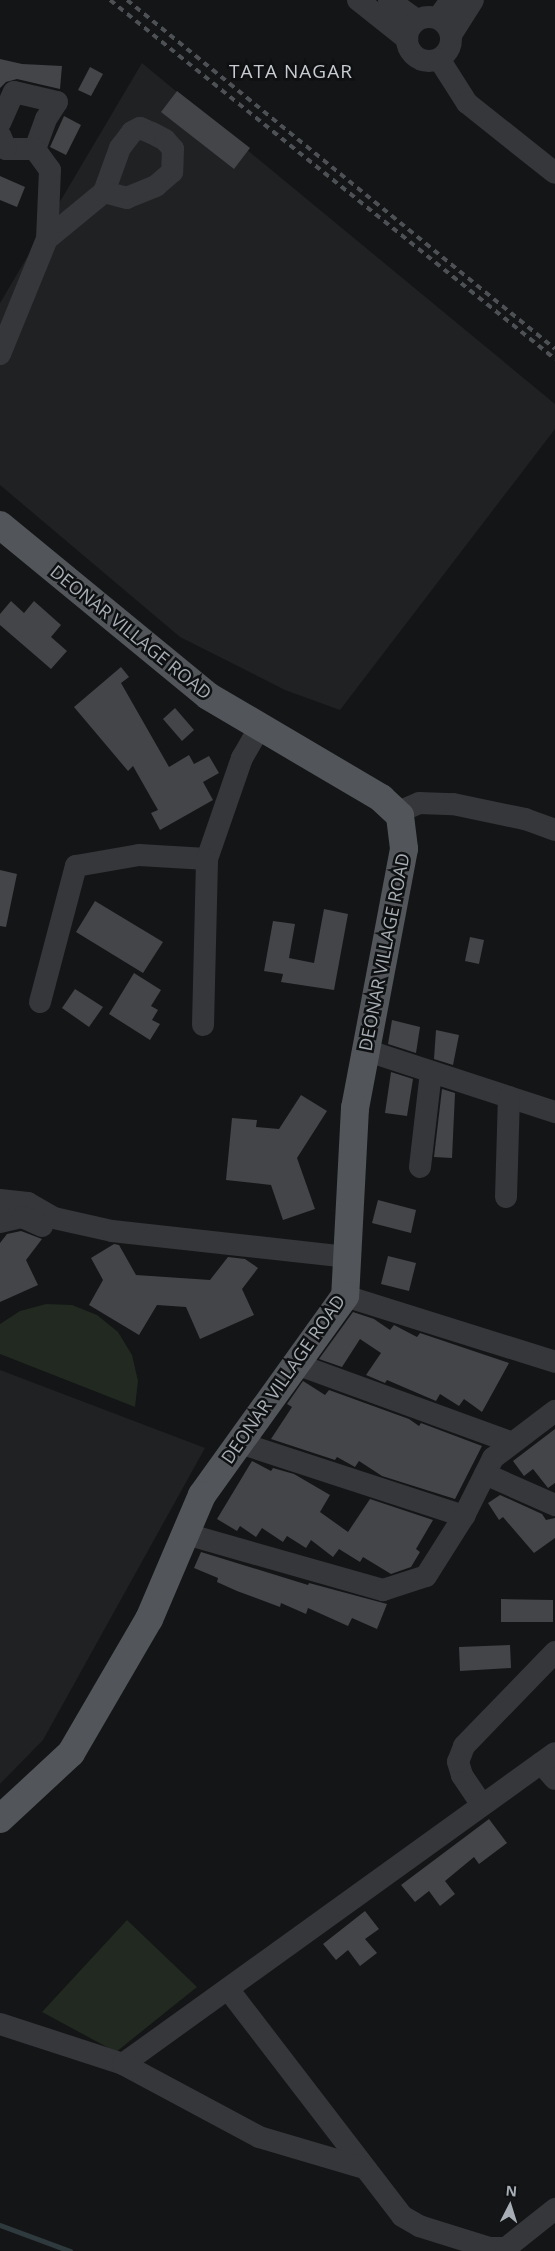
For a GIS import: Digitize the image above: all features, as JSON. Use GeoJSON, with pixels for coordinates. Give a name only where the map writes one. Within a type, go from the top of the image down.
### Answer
{"type":"FeatureCollection","features":[{"type":"Feature","properties":{"kind":"main road","name":"DEONAR VILLAGE ROAD"},"geometry":{"type":"LineString","coordinates":[[0,525],[208,696],[259,728],[356,780],[400,816],[404,848],[355,1108],[345,1296],[202,1495],[149,1618],[70,1753],[0,1819]]}},
{"type":"Feature","properties":{"kind":"street"},"geometry":{"type":"LineString","coordinates":[[389,0],[428,28],[449,49],[438,59],[417,57],[428,28],[451,0]]}},
{"type":"Feature","properties":{"kind":"street"},"geometry":{"type":"LineString","coordinates":[[428,28],[473,0]]}},
{"type":"Feature","properties":{"kind":"street"},"geometry":{"type":"LineString","coordinates":[[361,1],[428,28]]}},
{"type":"Feature","properties":{"kind":"street"},"geometry":{"type":"LineString","coordinates":[[438,59],[466,103],[555,174]]}},
{"type":"Feature","properties":{"kind":"street"},"geometry":{"type":"LineString","coordinates":[[0,123],[14,92],[57,102],[46,119],[36,148]]}},
{"type":"Feature","properties":{"kind":"street"},"geometry":{"type":"LineString","coordinates":[[0,135],[6,149],[36,148]]}},
{"type":"Feature","properties":{"kind":"street"},"geometry":{"type":"LineString","coordinates":[[0,354],[47,239],[50,170],[36,148]]}},
{"type":"Feature","properties":{"kind":"street"},"geometry":{"type":"LineString","coordinates":[[47,239],[104,192]]}},
{"type":"Feature","properties":{"kind":"street"},"geometry":{"type":"LineString","coordinates":[[202,1025],[207,859],[222,822],[242,758],[259,728]]}},
{"type":"Feature","properties":{"kind":"street"},"geometry":{"type":"LineString","coordinates":[[396,813],[419,803],[453,804],[525,819],[555,830]]}},
{"type":"Feature","properties":{"kind":"street"},"geometry":{"type":"LineString","coordinates":[[40,1002],[76,866],[139,855],[207,859]]}},
{"type":"Feature","properties":{"kind":"street"},"geometry":{"type":"LineString","coordinates":[[365,1050],[555,1112]]}},
{"type":"Feature","properties":{"kind":"street"},"geometry":{"type":"LineString","coordinates":[[420,1167],[431,1072]]}},
{"type":"Feature","properties":{"kind":"street"},"geometry":{"type":"LineString","coordinates":[[506,1197],[509,1097]]}},
{"type":"Feature","properties":{"kind":"street"},"geometry":{"type":"LineString","coordinates":[[0,1200],[28,1203],[54,1218],[112,1231],[347,1257]]}},
{"type":"Feature","properties":{"kind":"street"},"geometry":{"type":"LineString","coordinates":[[0,1222],[22,1217],[60,1235],[91,1240],[112,1231]]}},
{"type":"Feature","properties":{"kind":"street"},"geometry":{"type":"LineString","coordinates":[[345,1296],[555,1362]]}},
{"type":"Feature","properties":{"kind":"street"},"geometry":{"type":"LineString","coordinates":[[296,1364],[510,1442]]}},
{"type":"Feature","properties":{"kind":"street"},"geometry":{"type":"LineString","coordinates":[[186,1534],[383,1590],[426,1576],[464,1516],[493,1458],[510,1442],[555,1411]]}},
{"type":"Feature","properties":{"kind":"street"},"geometry":{"type":"LineString","coordinates":[[240,1442],[464,1516]]}},
{"type":"Feature","properties":{"kind":"street"},"geometry":{"type":"LineString","coordinates":[[484,1474],[555,1505]]}},
{"type":"Feature","properties":{"kind":"street"},"geometry":{"type":"LineString","coordinates":[[482,1805],[462,1775],[458,1762],[464,1746],[555,1652]]}},
{"type":"Feature","properties":{"kind":"street"},"geometry":{"type":"LineString","coordinates":[[123,2064],[482,1805],[550,1765]]}},
{"type":"Feature","properties":{"kind":"street"},"geometry":{"type":"LineString","coordinates":[[228,1988],[361,2167],[402,2216],[419,2226],[489,2248],[506,2248],[555,2209]]}},
{"type":"Feature","properties":{"kind":"street"},"geometry":{"type":"LineString","coordinates":[[0,2024],[123,2064],[259,2137],[361,2167]]}},
{"type":"Feature","properties":{"kind":"shaded area"},"geometry":{"type":"Polygon","coordinates":[[[142,63],[555,404],[555,429],[340,710],[285,690],[180,637],[0,485],[0,303],[142,63]]]}},
{"type":"Feature","properties":{"kind":"shaded area"},"geometry":{"type":"Polygon","coordinates":[[[46,1304],[72,1305],[97,1315],[118,1332],[132,1355],[138,1381],[135,1407],[0,1354],[0,1324],[20,1311],[46,1304]]]}},
{"type":"Feature","properties":{"kind":"shaded area"},"geometry":{"type":"Polygon","coordinates":[[[0,1370],[205,1448],[43,1740],[0,1784],[0,1370]]]}},
{"type":"Feature","properties":{"kind":"shaded area"},"geometry":{"type":"Polygon","coordinates":[[[127,1920],[197,1987],[116,2052],[42,2012],[127,1920]]]}},
{"type":"Feature","properties":{"kind":"building"},"geometry":{"type":"Polygon","coordinates":[[[0,59],[22,64],[62,66],[60,89],[17,79],[6,82],[0,88],[0,59]]]}},
{"type":"Feature","properties":{"kind":"building"},"geometry":{"type":"Polygon","coordinates":[[[90,67],[103,74],[91,96],[78,90],[90,67]]]}},
{"type":"Feature","properties":{"kind":"building"},"geometry":{"type":"Polygon","coordinates":[[[177,91],[250,148],[234,169],[161,112],[177,91]]]}},
{"type":"Feature","properties":{"kind":"building"},"geometry":{"type":"Polygon","coordinates":[[[64,116],[81,125],[66,155],[50,147],[64,116]]]}},
{"type":"Feature","properties":{"kind":"building"},"geometry":{"type":"Polygon","coordinates":[[[0,176],[25,187],[17,207],[0,200],[0,176]]]}},
{"type":"Feature","properties":{"kind":"building"},"geometry":{"type":"Polygon","coordinates":[[[11,601],[24,613],[34,601],[61,625],[51,637],[67,651],[51,669],[0,625],[0,614],[11,601]]]}},
{"type":"Feature","properties":{"kind":"building"},"geometry":{"type":"Polygon","coordinates":[[[121,667],[129,677],[121,683],[169,767],[189,755],[194,764],[209,756],[219,773],[203,782],[213,800],[160,830],[151,813],[158,810],[133,766],[128,771],[74,707],[121,667]]]}},
{"type":"Feature","properties":{"kind":"building"},"geometry":{"type":"Polygon","coordinates":[[[175,708],[194,730],[182,741],[163,719],[175,708]]]}},
{"type":"Feature","properties":{"kind":"building"},"geometry":{"type":"Polygon","coordinates":[[[0,870],[17,874],[6,927],[0,926],[0,870]]]}},
{"type":"Feature","properties":{"kind":"building"},"geometry":{"type":"Polygon","coordinates":[[[95,901],[163,942],[143,973],[76,932],[95,901]]]}},
{"type":"Feature","properties":{"kind":"building"},"geometry":{"type":"Polygon","coordinates":[[[324,909],[348,914],[334,990],[281,982],[283,974],[264,971],[273,921],[295,924],[289,958],[314,963],[324,909]]]}},
{"type":"Feature","properties":{"kind":"building"},"geometry":{"type":"Polygon","coordinates":[[[470,937],[484,940],[479,964],[465,961],[470,937]]]}},
{"type":"Feature","properties":{"kind":"building"},"geometry":{"type":"Polygon","coordinates":[[[134,973],[161,990],[151,1006],[158,1010],[152,1020],[160,1024],[150,1040],[109,1014],[134,973]]]}},
{"type":"Feature","properties":{"kind":"building"},"geometry":{"type":"Polygon","coordinates":[[[75,989],[103,1007],[89,1027],[62,1008],[75,989]]]}},
{"type":"Feature","properties":{"kind":"building"},"geometry":{"type":"Polygon","coordinates":[[[392,1020],[420,1027],[416,1053],[388,1044],[392,1020]]]}},
{"type":"Feature","properties":{"kind":"building"},"geometry":{"type":"Polygon","coordinates":[[[436,1030],[459,1035],[453,1065],[434,1059],[436,1030]]]}},
{"type":"Feature","properties":{"kind":"building"},"geometry":{"type":"Polygon","coordinates":[[[391,1072],[413,1079],[407,1116],[385,1113],[391,1072]]]}},
{"type":"Feature","properties":{"kind":"building"},"geometry":{"type":"Polygon","coordinates":[[[442,1089],[455,1093],[452,1158],[434,1157],[442,1089]]]}},
{"type":"Feature","properties":{"kind":"building"},"geometry":{"type":"Polygon","coordinates":[[[301,1095],[327,1111],[297,1158],[315,1209],[283,1220],[271,1185],[226,1180],[232,1118],[257,1120],[256,1127],[279,1129],[301,1095]]]}},
{"type":"Feature","properties":{"kind":"building"},"geometry":{"type":"Polygon","coordinates":[[[378,1200],[416,1210],[411,1233],[372,1223],[378,1200]]]}},
{"type":"Feature","properties":{"kind":"building"},"geometry":{"type":"Polygon","coordinates":[[[21,1231],[42,1239],[26,1260],[38,1285],[0,1302],[0,1243],[7,1234],[21,1231]]]}},
{"type":"Feature","properties":{"kind":"building"},"geometry":{"type":"Polygon","coordinates":[[[114,1244],[119,1245],[136,1275],[210,1280],[228,1257],[245,1259],[258,1268],[242,1289],[254,1315],[200,1339],[186,1307],[157,1305],[139,1335],[89,1305],[103,1280],[91,1258],[114,1244]]]}},
{"type":"Feature","properties":{"kind":"building"},"geometry":{"type":"Polygon","coordinates":[[[388,1256],[416,1263],[409,1291],[381,1284],[388,1256]]]}},
{"type":"Feature","properties":{"kind":"building"},"geometry":{"type":"Polygon","coordinates":[[[353,1312],[374,1319],[390,1330],[394,1325],[417,1337],[420,1333],[509,1363],[482,1412],[464,1399],[459,1406],[440,1394],[436,1401],[387,1380],[385,1383],[366,1375],[381,1353],[360,1339],[342,1367],[319,1359],[353,1312]]]}},
{"type":"Feature","properties":{"kind":"building"},"geometry":{"type":"Polygon","coordinates":[[[303,1381],[325,1395],[329,1390],[409,1419],[419,1426],[421,1423],[482,1446],[455,1499],[382,1476],[359,1461],[355,1467],[337,1457],[335,1460],[271,1439],[292,1407],[287,1404],[303,1381]]]}},
{"type":"Feature","properties":{"kind":"building"},"geometry":{"type":"Polygon","coordinates":[[[555,1429],[555,1483],[548,1488],[533,1469],[524,1476],[513,1461],[555,1429]]]}},
{"type":"Feature","properties":{"kind":"building"},"geometry":{"type":"Polygon","coordinates":[[[252,1461],[271,1471],[273,1468],[294,1474],[330,1495],[320,1512],[348,1532],[370,1499],[433,1520],[416,1549],[420,1552],[411,1567],[391,1574],[363,1557],[360,1562],[339,1549],[333,1557],[311,1540],[306,1548],[287,1536],[283,1542],[262,1528],[256,1537],[240,1526],[237,1531],[217,1519],[252,1461]]]}},
{"type":"Feature","properties":{"kind":"building"},"geometry":{"type":"Polygon","coordinates":[[[500,1495],[542,1514],[546,1520],[555,1518],[555,1538],[534,1553],[503,1517],[499,1520],[488,1503],[500,1495]]]}},
{"type":"Feature","properties":{"kind":"building"},"geometry":{"type":"Polygon","coordinates":[[[201,1552],[308,1585],[309,1583],[387,1604],[377,1629],[352,1618],[348,1626],[308,1608],[306,1614],[281,1603],[280,1607],[217,1582],[218,1578],[194,1568],[201,1552]]]}},
{"type":"Feature","properties":{"kind":"building"},"geometry":{"type":"Polygon","coordinates":[[[501,1599],[553,1600],[553,1622],[501,1622],[501,1599]]]}},
{"type":"Feature","properties":{"kind":"building"},"geometry":{"type":"Polygon","coordinates":[[[510,1645],[511,1668],[460,1671],[459,1647],[510,1645]]]}},
{"type":"Feature","properties":{"kind":"building"},"geometry":{"type":"Polygon","coordinates":[[[489,1819],[507,1843],[479,1864],[474,1857],[445,1881],[455,1894],[440,1906],[429,1891],[415,1902],[401,1885],[489,1819]]]}},
{"type":"Feature","properties":{"kind":"building"},"geometry":{"type":"Polygon","coordinates":[[[365,1911],[379,1929],[365,1939],[377,1953],[360,1966],[348,1950],[336,1960],[323,1944],[365,1911]]]}},
{"type":"Feature","properties":{"kind":"waterway"},"geometry":{"type":"LineString","coordinates":[[0,2225],[70,2251]]}},
{"type":"Feature","properties":{"kind":"railway"},"geometry":{"type":"LineString","coordinates":[[110,0],[555,359]]}},
{"type":"Feature","properties":{"kind":"railway"},"geometry":{"type":"LineString","coordinates":[[127,0],[555,349]]}},
{"type":"Feature","properties":{"kind":"district","name":"TATA NAGAR"},"geometry":{"type":"Point","coordinates":[291,72]}}]}
